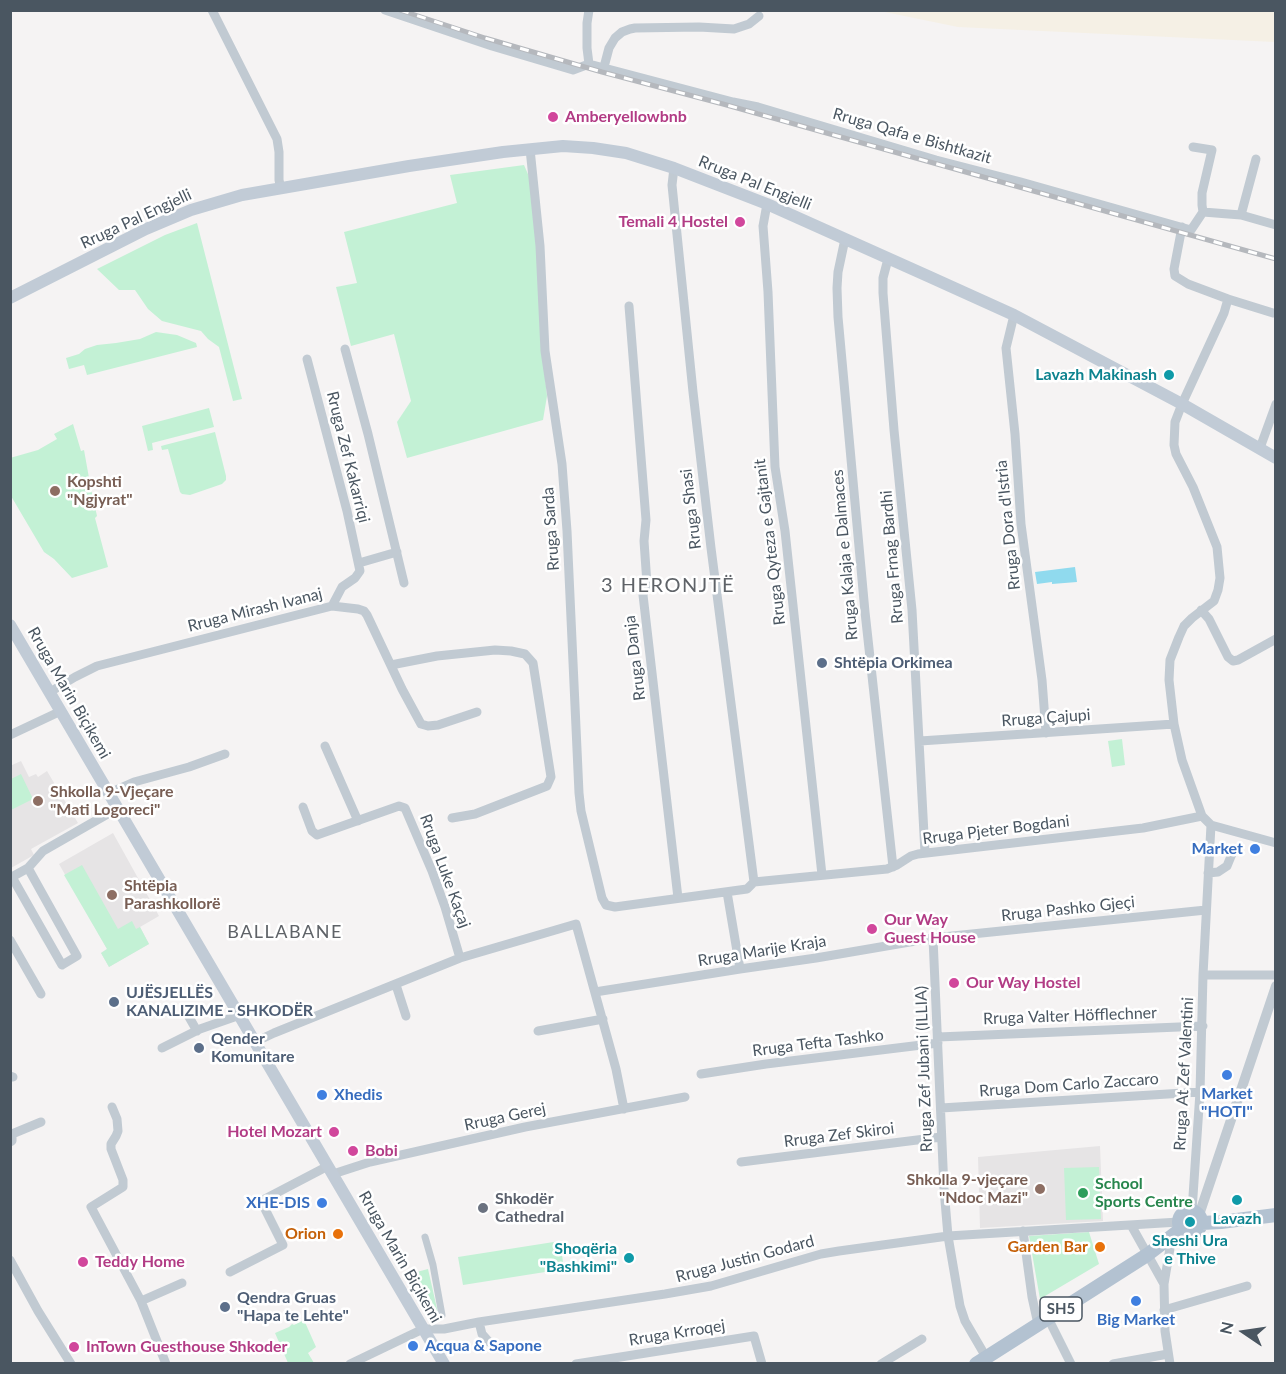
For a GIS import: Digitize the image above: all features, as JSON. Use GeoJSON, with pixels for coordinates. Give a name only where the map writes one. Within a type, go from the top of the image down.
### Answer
{"type":"FeatureCollection","features":[{"type":"Feature","properties":{"kind":"main road","name":"Rruga Pal Engjelli"},"geometry":{"type":"LineString","coordinates":[[10,298],[146,229],[191,210],[242,195],[410,166],[530,149],[563,146],[593,148],[626,153],[674,168],[767,204],[1014,315],[1182,404],[1275,458]]}},
{"type":"Feature","properties":{"kind":"main road","name":"Rruga Marin Biçikemi"},"geometry":{"type":"LineString","coordinates":[[10,625],[444,1364]]}},
{"type":"Feature","properties":{"kind":"main road","name":"SH5"},"geometry":{"type":"LineString","coordinates":[[983,1360],[1147,1255],[1177,1229],[1182,1214],[1186,1212],[1221,1222],[1275,1215]]}},
{"type":"Feature","properties":{"kind":"main road","name":"SH5"},"geometry":{"type":"LineString","coordinates":[[1177,1229],[1189,1234],[1195,1233],[1200,1229],[1198,1216]]}},
{"type":"Feature","properties":{"kind":"street"},"geometry":{"type":"LineString","coordinates":[[212,10],[278,139],[281,189]]}},
{"type":"Feature","properties":{"kind":"street","name":"Rruga Qafa e Bishtkazit"},"geometry":{"type":"LineString","coordinates":[[386,10],[492,46],[573,69],[589,64],[758,107],[936,160],[1182,228]]}},
{"type":"Feature","properties":{"kind":"street"},"geometry":{"type":"LineString","coordinates":[[589,10],[586,48],[589,64]]}},
{"type":"Feature","properties":{"kind":"street"},"geometry":{"type":"LineString","coordinates":[[604,68],[609,48],[615,38],[630,29],[699,27],[734,29],[749,24],[759,16]]}},
{"type":"Feature","properties":{"kind":"street"},"geometry":{"type":"LineString","coordinates":[[1193,147],[1212,150],[1202,193],[1203,212],[1191,230],[1182,228],[1174,269],[1175,276],[1188,284],[1273,313]]}},
{"type":"Feature","properties":{"kind":"street","name":"Rruga Sarda"},"geometry":{"type":"LineString","coordinates":[[530,149],[540,246],[545,351],[562,464],[579,793],[581,811],[602,898],[606,905]]}},
{"type":"Feature","properties":{"kind":"street"},"geometry":{"type":"LineString","coordinates":[[1241,215],[1256,159]]}},
{"type":"Feature","properties":{"kind":"street","name":"Rruga Shasi"},"geometry":{"type":"LineString","coordinates":[[674,168],[672,185],[694,403],[754,882]]}},
{"type":"Feature","properties":{"kind":"street","name":"Rruga Qyteza e Gajtanit"},"geometry":{"type":"LineString","coordinates":[[767,204],[763,226],[775,467],[822,875]]}},
{"type":"Feature","properties":{"kind":"street"},"geometry":{"type":"LineString","coordinates":[[1203,212],[1241,215],[1275,225]]}},
{"type":"Feature","properties":{"kind":"street","name":"Rruga Kalaja e Dalmaces"},"geometry":{"type":"LineString","coordinates":[[845,239],[838,272],[838,317],[865,612],[893,867]]}},
{"type":"Feature","properties":{"kind":"street","name":"Rruga Frnag Bardhi"},"geometry":{"type":"LineString","coordinates":[[888,259],[883,278],[883,292],[912,609],[925,853]]}},
{"type":"Feature","properties":{"kind":"street"},"geometry":{"type":"LineString","coordinates":[[1228,299],[1175,422],[1174,445],[1217,547],[1220,578],[1218,591],[1214,601],[1184,626],[1170,660],[1169,680],[1174,724],[1182,760],[1202,816],[1211,825],[1275,843]]}},
{"type":"Feature","properties":{"kind":"street","name":"Rruga Danja"},"geometry":{"type":"LineString","coordinates":[[629,306],[646,519],[644,541],[647,584],[643,595],[678,898]]}},
{"type":"Feature","properties":{"kind":"street","name":"Rruga Dora d'Istria"},"geometry":{"type":"LineString","coordinates":[[1014,315],[1006,348],[1021,524],[1042,680],[1046,733]]}},
{"type":"Feature","properties":{"kind":"street","name":"Rruga Zef Kakarriqi"},"geometry":{"type":"LineString","coordinates":[[345,350],[404,583]]}},
{"type":"Feature","properties":{"kind":"street","name":"Rruga Zef Kakarriqi"},"geometry":{"type":"LineString","coordinates":[[307,359],[359,563]]}},
{"type":"Feature","properties":{"kind":"street"},"geometry":{"type":"LineString","coordinates":[[1260,448],[1275,404]]}},
{"type":"Feature","properties":{"kind":"street"},"geometry":{"type":"LineString","coordinates":[[332,606],[342,587],[355,578],[360,571],[359,563],[396,552]]}},
{"type":"Feature","properties":{"kind":"street","name":"Rruga Mirash Ivanaj"},"geometry":{"type":"LineString","coordinates":[[50,692],[75,676],[97,666],[332,606],[364,611],[421,724],[438,725],[477,712]]}},
{"type":"Feature","properties":{"kind":"street"},"geometry":{"type":"LineString","coordinates":[[1201,610],[1209,619],[1228,657],[1233,661],[1275,639]]}},
{"type":"Feature","properties":{"kind":"street"},"geometry":{"type":"LineString","coordinates":[[391,665],[436,656],[495,650],[525,654],[533,663],[550,777],[547,786],[475,814],[452,818]]}},
{"type":"Feature","properties":{"kind":"street"},"geometry":{"type":"LineString","coordinates":[[10,735],[61,711]]}},
{"type":"Feature","properties":{"kind":"street","name":"Rruga Çajupi"},"geometry":{"type":"LineString","coordinates":[[920,741],[1174,724]]}},
{"type":"Feature","properties":{"kind":"street"},"geometry":{"type":"LineString","coordinates":[[325,747],[358,821]]}},
{"type":"Feature","properties":{"kind":"street"},"geometry":{"type":"LineString","coordinates":[[109,793],[134,782],[189,767],[225,754]]}},
{"type":"Feature","properties":{"kind":"street","name":"Rruga Luke Kaçaj"},"geometry":{"type":"LineString","coordinates":[[303,807],[312,831],[317,835],[404,806],[445,907],[460,958]]}},
{"type":"Feature","properties":{"kind":"street"},"geometry":{"type":"LineString","coordinates":[[28,868],[77,956],[62,965],[11,877],[28,868],[43,851],[118,808]]}},
{"type":"Feature","properties":{"kind":"street","name":"Rruga Pjeter Bogdani"},"geometry":{"type":"LineString","coordinates":[[606,905],[611,907],[727,892],[747,889],[754,882],[893,867],[910,856],[925,853],[1143,828],[1202,816]]}},
{"type":"Feature","properties":{"kind":"street","name":"Rruga At Zef Valentini"},"geometry":{"type":"LineString","coordinates":[[1198,1216],[1203,975],[1211,825]]}},
{"type":"Feature","properties":{"kind":"street"},"geometry":{"type":"LineString","coordinates":[[1208,873],[1218,872],[1227,866],[1234,849]]}},
{"type":"Feature","properties":{"kind":"street"},"geometry":{"type":"LineString","coordinates":[[727,892],[740,969]]}},
{"type":"Feature","properties":{"kind":"street","name":"Rruga Pashko Gjeçi"},"geometry":{"type":"LineString","coordinates":[[933,938],[1206,910]]}},
{"type":"Feature","properties":{"kind":"street"},"geometry":{"type":"LineString","coordinates":[[255,1042],[460,958],[576,924],[603,1019],[624,1109]]}},
{"type":"Feature","properties":{"kind":"street","name":"Rruga Marije Kraja"},"geometry":{"type":"LineString","coordinates":[[595,992],[933,938]]}},
{"type":"Feature","properties":{"kind":"street","name":"Rruga Zef Jubani (ILLIA)"},"geometry":{"type":"LineString","coordinates":[[933,938],[941,1137],[948,1236]]}},
{"type":"Feature","properties":{"kind":"street"},"geometry":{"type":"LineString","coordinates":[[10,940],[41,994]]}},
{"type":"Feature","properties":{"kind":"street","name":"Rruga At Zef Valentini"},"geometry":{"type":"LineString","coordinates":[[1203,975],[1275,975]]}},
{"type":"Feature","properties":{"kind":"street"},"geometry":{"type":"LineString","coordinates":[[396,984],[406,1016]]}},
{"type":"Feature","properties":{"kind":"street"},"geometry":{"type":"LineString","coordinates":[[1198,1216],[1275,986]]}},
{"type":"Feature","properties":{"kind":"street"},"geometry":{"type":"LineString","coordinates":[[185,1010],[197,1031]]}},
{"type":"Feature","properties":{"kind":"street"},"geometry":{"type":"LineString","coordinates":[[162,1048],[197,1031],[240,1015]]}},
{"type":"Feature","properties":{"kind":"street"},"geometry":{"type":"LineString","coordinates":[[538,1031],[603,1019]]}},
{"type":"Feature","properties":{"kind":"street","name":"Rruga Valter Höfflechner"},"geometry":{"type":"LineString","coordinates":[[938,1040],[1203,1026]]}},
{"type":"Feature","properties":{"kind":"street","name":"Rruga Tefta Tashko"},"geometry":{"type":"LineString","coordinates":[[701,1074],[938,1040]]}},
{"type":"Feature","properties":{"kind":"street","name":"Rruga Dom Carlo Zaccaro"},"geometry":{"type":"LineString","coordinates":[[941,1108],[1200,1092]]}},
{"type":"Feature","properties":{"kind":"street","name":"Rruga Gerej"},"geometry":{"type":"LineString","coordinates":[[331,1170],[525,1127],[686,1097]]}},
{"type":"Feature","properties":{"kind":"street"},"geometry":{"type":"LineString","coordinates":[[112,1107],[117,1119],[118,1131],[111,1144],[111,1149],[123,1180],[123,1187],[91,1207],[141,1301],[166,1364]]}},
{"type":"Feature","properties":{"kind":"street"},"geometry":{"type":"LineString","coordinates":[[10,1142],[12,1134],[41,1122]]}},
{"type":"Feature","properties":{"kind":"street","name":"Rruga Zef Skiroi"},"geometry":{"type":"LineString","coordinates":[[741,1162],[941,1137]]}},
{"type":"Feature","properties":{"kind":"street"},"geometry":{"type":"LineString","coordinates":[[230,1272],[283,1245],[261,1201],[331,1170]]}},
{"type":"Feature","properties":{"kind":"street"},"geometry":{"type":"LineString","coordinates":[[1131,1225],[1164,1284]]}},
{"type":"Feature","properties":{"kind":"street","name":"Rruga Justin Godard"},"geometry":{"type":"LineString","coordinates":[[423,1329],[444,1329],[711,1286],[821,1254],[948,1236],[1131,1225],[1177,1229]]}},
{"type":"Feature","properties":{"kind":"street"},"geometry":{"type":"LineString","coordinates":[[1113,1364],[1169,1359],[1164,1284],[1177,1229]]}},
{"type":"Feature","properties":{"kind":"street"},"geometry":{"type":"LineString","coordinates":[[1023,1231],[1032,1297],[1043,1321],[1071,1364]]}},
{"type":"Feature","properties":{"kind":"street"},"geometry":{"type":"LineString","coordinates":[[948,1236],[960,1306],[983,1360]]}},
{"type":"Feature","properties":{"kind":"street"},"geometry":{"type":"LineString","coordinates":[[425,1237],[442,1315]]}},
{"type":"Feature","properties":{"kind":"street"},"geometry":{"type":"LineString","coordinates":[[10,1260],[71,1364]]}},
{"type":"Feature","properties":{"kind":"street"},"geometry":{"type":"LineString","coordinates":[[141,1301],[182,1283]]}},
{"type":"Feature","properties":{"kind":"street"},"geometry":{"type":"LineString","coordinates":[[1164,1310],[1247,1286]]}},
{"type":"Feature","properties":{"kind":"street"},"geometry":{"type":"LineString","coordinates":[[479,1323],[482,1334],[489,1341]]}},
{"type":"Feature","properties":{"kind":"street"},"geometry":{"type":"LineString","coordinates":[[350,1364],[423,1329]]}},
{"type":"Feature","properties":{"kind":"street","name":"Rruga Krroqej"},"geometry":{"type":"LineString","coordinates":[[576,1364],[754,1336],[762,1364]]}},
{"type":"Feature","properties":{"kind":"street"},"geometry":{"type":"LineString","coordinates":[[881,1364],[922,1339]]}},
{"type":"Feature","properties":{"kind":"shaded area","name":"Shkolla 9-Vjeçare \"Mati Logoreci\""},"geometry":{"type":"Polygon","coordinates":[[[21,761],[29,777],[36,774],[38,777],[47,771],[78,823],[31,849],[34,855],[11,868],[10,766],[21,761]]]}},
{"type":"Feature","properties":{"kind":"shaded area","name":"Shtëpia Parashkollorë"},"geometry":{"type":"Polygon","coordinates":[[[113,833],[159,916],[140,927],[149,944],[109,967],[101,953],[107,949],[59,864],[113,833]]]}},
{"type":"Feature","properties":{"kind":"shaded area","name":"Shkolla 9-vjeçare \"Ndoc Mazi\""},"geometry":{"type":"Polygon","coordinates":[[[1100,1146],[1103,1221],[980,1228],[978,1157],[1100,1146]]]}},
{"type":"Feature","properties":{"kind":"green space"},"geometry":{"type":"Polygon","coordinates":[[[524,165],[531,181],[537,248],[547,396],[543,420],[407,458],[397,422],[411,401],[394,334],[351,346],[336,287],[357,283],[344,232],[457,203],[450,175],[524,165]]]}},
{"type":"Feature","properties":{"kind":"green space"},"geometry":{"type":"Polygon","coordinates":[[[197,223],[242,399],[233,401],[219,347],[201,331],[162,321],[148,309],[135,290],[119,290],[97,269],[165,235],[197,223]]]}},
{"type":"Feature","properties":{"kind":"green space"},"geometry":{"type":"Polygon","coordinates":[[[156,332],[177,335],[196,343],[197,347],[87,375],[84,365],[69,369],[66,358],[79,354],[85,349],[140,339],[156,332]]]}},
{"type":"Feature","properties":{"kind":"green space"},"geometry":{"type":"Polygon","coordinates":[[[209,408],[214,427],[152,443],[153,450],[148,451],[142,426],[209,408]]]}},
{"type":"Feature","properties":{"kind":"green space"},"geometry":{"type":"Polygon","coordinates":[[[73,424],[81,451],[84,450],[97,516],[95,518],[108,567],[72,578],[44,552],[11,496],[10,458],[38,450],[57,439],[54,434],[73,424]]]}},
{"type":"Feature","properties":{"kind":"green space"},"geometry":{"type":"Polygon","coordinates":[[[215,432],[226,480],[222,484],[190,495],[182,494],[168,449],[162,450],[161,446],[215,432]]]}},
{"type":"Feature","properties":{"kind":"green space"},"geometry":{"type":"Polygon","coordinates":[[[1122,739],[1125,765],[1112,767],[1108,741],[1122,739]]]}},
{"type":"Feature","properties":{"kind":"green space"},"geometry":{"type":"Polygon","coordinates":[[[21,774],[33,799],[11,810],[11,779],[21,774]]]}},
{"type":"Feature","properties":{"kind":"green space"},"geometry":{"type":"Polygon","coordinates":[[[82,865],[118,929],[132,921],[136,929],[140,927],[149,944],[109,967],[101,953],[107,949],[64,875],[82,865]]]}},
{"type":"Feature","properties":{"kind":"green space","name":"School Sports Centre"},"geometry":{"type":"Polygon","coordinates":[[[1099,1167],[1101,1219],[1066,1220],[1064,1168],[1099,1167]]]}},
{"type":"Feature","properties":{"kind":"green space"},"geometry":{"type":"Polygon","coordinates":[[[1089,1232],[1099,1264],[1040,1299],[1029,1236],[1089,1232]]]}},
{"type":"Feature","properties":{"kind":"green space"},"geometry":{"type":"Polygon","coordinates":[[[560,1241],[564,1269],[463,1285],[458,1257],[560,1241]]]}},
{"type":"Feature","properties":{"kind":"green space"},"geometry":{"type":"Polygon","coordinates":[[[428,1269],[438,1313],[428,1307],[409,1274],[428,1269]]]}},
{"type":"Feature","properties":{"kind":"green space"},"geometry":{"type":"Polygon","coordinates":[[[304,1320],[316,1347],[308,1353],[314,1363],[288,1363],[275,1333],[304,1320]]]}},
{"type":"Feature","properties":{"kind":"sand"},"geometry":{"type":"Polygon","coordinates":[[[880,11],[1275,11],[1275,42],[958,27],[880,11]]]}},
{"type":"Feature","properties":{"kind":"water"},"geometry":{"type":"Polygon","coordinates":[[[1075,567],[1077,582],[1037,584],[1035,572],[1075,567]]]}},
{"type":"Feature","properties":{"kind":"railway"},"geometry":{"type":"LineString","coordinates":[[400,10],[485,38],[602,72],[1276,259]]}},
{"type":"Feature","properties":{"kind":"place","name":"Amberyellowbnb"},"geometry":{"type":"Point","coordinates":[553,117]}},
{"type":"Feature","properties":{"kind":"place","name":"Temali 4 Hostel"},"geometry":{"type":"Point","coordinates":[740,222]}},
{"type":"Feature","properties":{"kind":"place","name":"Lavazh Makinash"},"geometry":{"type":"Point","coordinates":[1169,375]}},
{"type":"Feature","properties":{"kind":"place","name":"Kopshti \"Ngjyrat\""},"geometry":{"type":"Point","coordinates":[55,491]}},
{"type":"Feature","properties":{"kind":"place","name":"Shtëpia Orkimea"},"geometry":{"type":"Point","coordinates":[822,663]}},
{"type":"Feature","properties":{"kind":"place","name":"Shkolla 9-Vjeçare \"Mati Logoreci\""},"geometry":{"type":"Point","coordinates":[38,801]}},
{"type":"Feature","properties":{"kind":"place","name":"Market"},"geometry":{"type":"Point","coordinates":[1255,849]}},
{"type":"Feature","properties":{"kind":"place","name":"Shtëpia Parashkollorë"},"geometry":{"type":"Point","coordinates":[112,895]}},
{"type":"Feature","properties":{"kind":"place","name":"Our Way Guest House"},"geometry":{"type":"Point","coordinates":[872,929]}},
{"type":"Feature","properties":{"kind":"place","name":"Our Way Hostel"},"geometry":{"type":"Point","coordinates":[954,983]}},
{"type":"Feature","properties":{"kind":"place","name":"UJËSJELLËS KANALIZIME - SHKODËR"},"geometry":{"type":"Point","coordinates":[114,1002]}},
{"type":"Feature","properties":{"kind":"place","name":"Qender Komunitare"},"geometry":{"type":"Point","coordinates":[199,1048]}},
{"type":"Feature","properties":{"kind":"place","name":"Market \"HOTI\""},"geometry":{"type":"Point","coordinates":[1227,1075]}},
{"type":"Feature","properties":{"kind":"place","name":"Xhedis"},"geometry":{"type":"Point","coordinates":[322,1095]}},
{"type":"Feature","properties":{"kind":"place","name":"Hotel Mozart"},"geometry":{"type":"Point","coordinates":[334,1132]}},
{"type":"Feature","properties":{"kind":"place","name":"Bobi"},"geometry":{"type":"Point","coordinates":[353,1151]}},
{"type":"Feature","properties":{"kind":"place","name":"Shkolla 9-vjeçare \"Ndoc Mazi\""},"geometry":{"type":"Point","coordinates":[1040,1189]}},
{"type":"Feature","properties":{"kind":"place","name":"School Sports Centre"},"geometry":{"type":"Point","coordinates":[1083,1193]}},
{"type":"Feature","properties":{"kind":"place","name":"Lavazh"},"geometry":{"type":"Point","coordinates":[1237,1200]}},
{"type":"Feature","properties":{"kind":"place","name":"XHE-DIS"},"geometry":{"type":"Point","coordinates":[322,1203]}},
{"type":"Feature","properties":{"kind":"place","name":"Shkodër Cathedral"},"geometry":{"type":"Point","coordinates":[483,1208]}},
{"type":"Feature","properties":{"kind":"place","name":"Sheshi Ura e Thive"},"geometry":{"type":"Point","coordinates":[1190,1222]}},
{"type":"Feature","properties":{"kind":"place","name":"Orion"},"geometry":{"type":"Point","coordinates":[338,1234]}},
{"type":"Feature","properties":{"kind":"place","name":"Garden Bar"},"geometry":{"type":"Point","coordinates":[1100,1247]}},
{"type":"Feature","properties":{"kind":"place","name":"Shoqëria \"Bashkimi\""},"geometry":{"type":"Point","coordinates":[629,1258]}},
{"type":"Feature","properties":{"kind":"place","name":"Teddy Home"},"geometry":{"type":"Point","coordinates":[83,1262]}},
{"type":"Feature","properties":{"kind":"place","name":"Big Market"},"geometry":{"type":"Point","coordinates":[1136,1301]}},
{"type":"Feature","properties":{"kind":"place","name":"Qendra Gruas \"Hapa te Lehte\""},"geometry":{"type":"Point","coordinates":[225,1307]}},
{"type":"Feature","properties":{"kind":"place","name":"Acqua & Sapone"},"geometry":{"type":"Point","coordinates":[413,1346]}},
{"type":"Feature","properties":{"kind":"place","name":"InTown Guesthouse Shkoder"},"geometry":{"type":"Point","coordinates":[74,1347]}},
{"type":"Feature","properties":{"kind":"district","name":"3 HERONJTË"},"geometry":{"type":"Point","coordinates":[668,586]}},
{"type":"Feature","properties":{"kind":"district","name":"BALLABANE"},"geometry":{"type":"Point","coordinates":[285,932]}}]}
